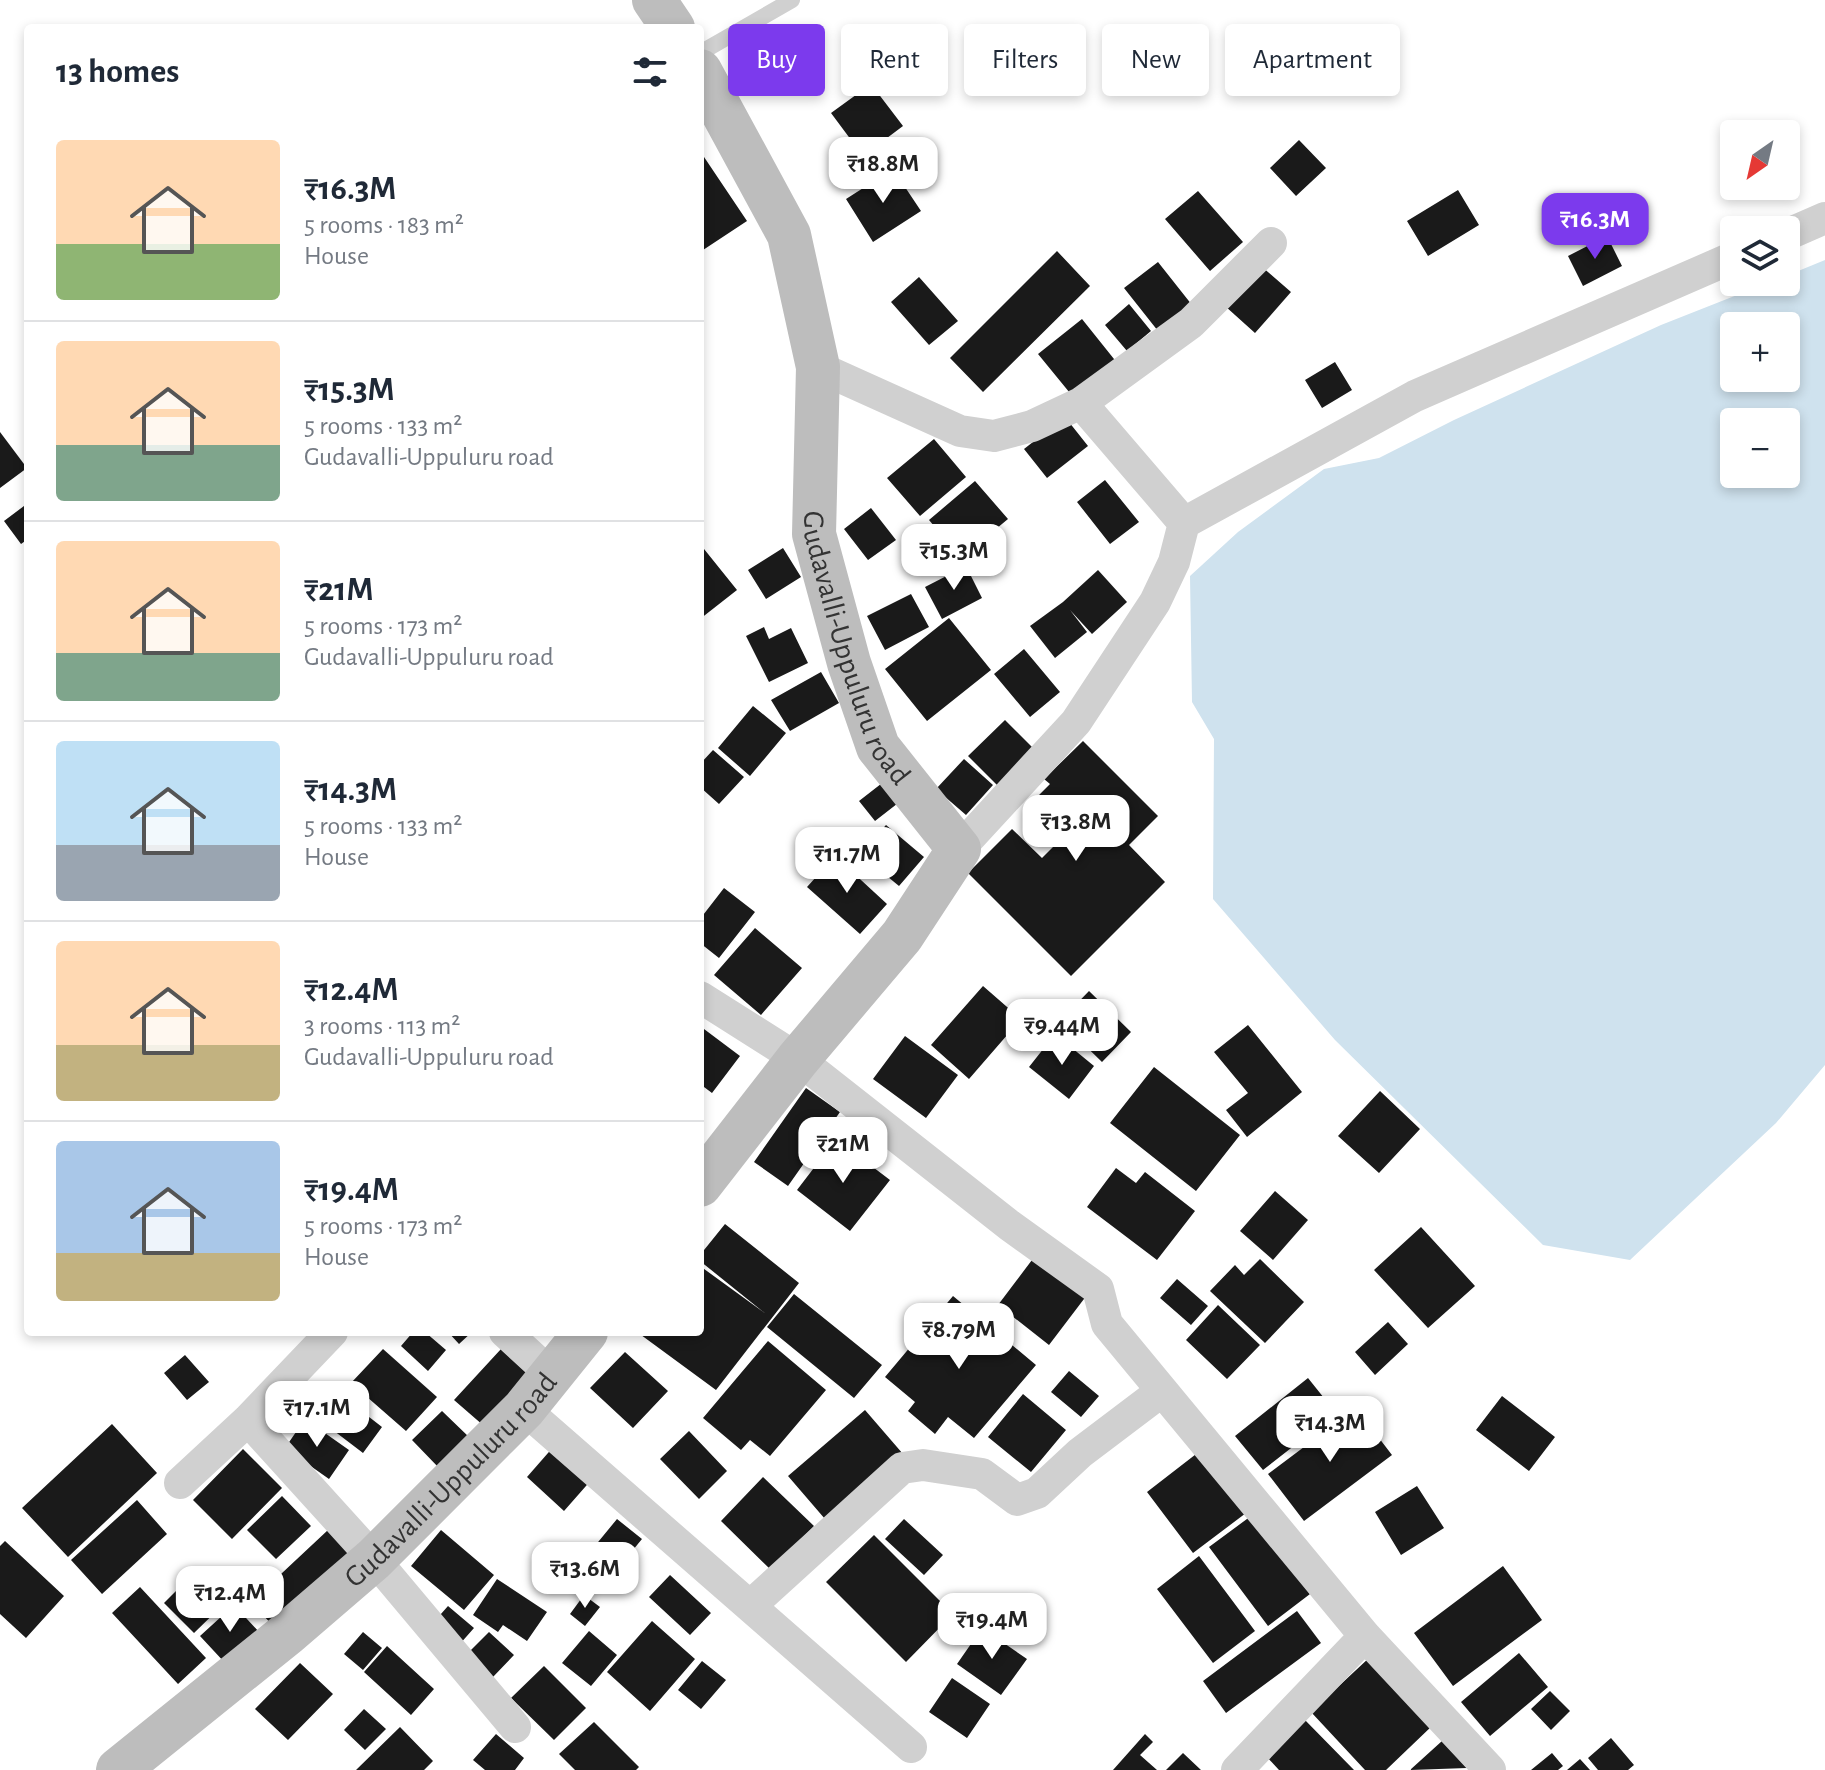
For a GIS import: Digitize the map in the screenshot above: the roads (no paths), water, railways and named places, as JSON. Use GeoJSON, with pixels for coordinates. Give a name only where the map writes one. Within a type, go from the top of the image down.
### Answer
{"type":"FeatureCollection","features":[{"type":"Feature","properties":{"kind":"main road"},"geometry":{"type":"LineString","coordinates":[[654,0],[670,24]]}},
{"type":"Feature","properties":{"kind":"main road","name":"Gudavalli-Uppuluru road"},"geometry":{"type":"LineString","coordinates":[[704,78],[789,235],[818,367],[814,534],[849,663],[878,747],[959,849]]}},
{"type":"Feature","properties":{"kind":"main road"},"geometry":{"type":"LineString","coordinates":[[704,1180],[798,1059],[902,936],[959,849]]}},
{"type":"Feature","properties":{"kind":"main road","name":"Gudavalli-Uppuluru road"},"geometry":{"type":"LineString","coordinates":[[118,1770],[288,1633],[374,1559],[524,1409],[583,1336]]}},
{"type":"Feature","properties":{"kind":"street"},"geometry":{"type":"LineString","coordinates":[[1800,229],[1825,218]]}},
{"type":"Feature","properties":{"kind":"street"},"geometry":{"type":"LineString","coordinates":[[818,367],[960,431],[994,436],[1032,426],[1081,403],[1191,323],[1271,243]]}},
{"type":"Feature","properties":{"kind":"street"},"geometry":{"type":"LineString","coordinates":[[959,849],[1076,722],[1155,602],[1174,562],[1184,523],[1415,396],[1720,263]]}},
{"type":"Feature","properties":{"kind":"street"},"geometry":{"type":"LineString","coordinates":[[1081,403],[1184,523]]}},
{"type":"Feature","properties":{"kind":"street"},"geometry":{"type":"LineString","coordinates":[[704,1000],[798,1059],[1009,1225],[1098,1289],[1107,1324],[1365,1636],[1490,1770]]}},
{"type":"Feature","properties":{"kind":"street"},"geometry":{"type":"LineString","coordinates":[[180,1483],[248,1420],[328,1336]]}},
{"type":"Feature","properties":{"kind":"street"},"geometry":{"type":"LineString","coordinates":[[509,1336],[553,1376]]}},
{"type":"Feature","properties":{"kind":"street"},"geometry":{"type":"LineString","coordinates":[[750,1606],[902,1468],[923,1465],[982,1474],[1017,1500],[1037,1493],[1080,1453],[1162,1391]]}},
{"type":"Feature","properties":{"kind":"street"},"geometry":{"type":"LineString","coordinates":[[524,1409],[911,1747]]}},
{"type":"Feature","properties":{"kind":"street"},"geometry":{"type":"LineString","coordinates":[[248,1420],[374,1559],[515,1727]]}},
{"type":"Feature","properties":{"kind":"street"},"geometry":{"type":"LineString","coordinates":[[1237,1770],[1365,1636]]}},
{"type":"Feature","properties":{"kind":"lane"},"geometry":{"type":"LineString","coordinates":[[704,51],[792,0]]}},
{"type":"Feature","properties":{"kind":"water"},"geometry":{"type":"Polygon","coordinates":[[[1825,260],[1825,1065],[1776,1123],[1630,1260],[1543,1245],[1335,1040],[1213,899],[1214,739],[1192,702],[1190,576],[1238,532],[1324,469],[1379,458],[1661,325],[1735,296],[1800,296],[1800,270],[1825,260]]]}}]}
